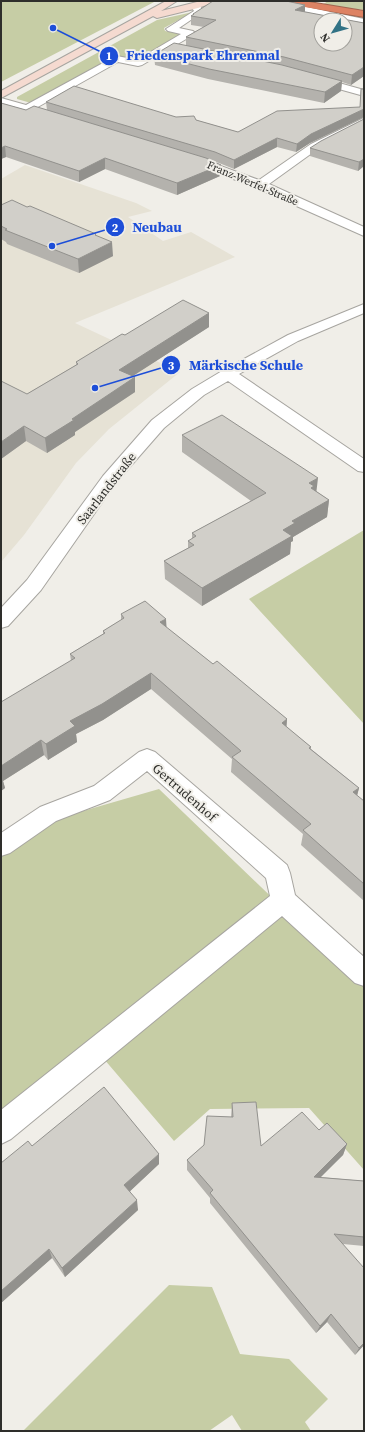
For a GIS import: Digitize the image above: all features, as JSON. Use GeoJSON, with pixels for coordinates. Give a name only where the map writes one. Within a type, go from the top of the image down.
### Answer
{"type":"FeatureCollection","features":[{"type":"Feature","properties":{"kind":"highway"},"geometry":{"type":"LineString","coordinates":[[287,1],[363,16]]}},
{"type":"Feature","properties":{"kind":"street"},"geometry":{"type":"LineString","coordinates":[[1,95],[173,1]]}},
{"type":"Feature","properties":{"kind":"street"},"geometry":{"type":"LineString","coordinates":[[137,22],[163,13],[195,6],[209,1]]}},
{"type":"Feature","properties":{"kind":"street"},"geometry":{"type":"LineString","coordinates":[[265,1],[363,16]]}},
{"type":"Feature","properties":{"kind":"street"},"geometry":{"type":"LineString","coordinates":[[28,108],[117,59],[138,62],[190,33],[171,29],[200,11],[195,6]]}},
{"type":"Feature","properties":{"kind":"street"},"geometry":{"type":"LineString","coordinates":[[166,47],[181,50]]}},
{"type":"Feature","properties":{"kind":"street"},"geometry":{"type":"LineString","coordinates":[[305,76],[364,93]]}},
{"type":"Feature","properties":{"kind":"street"},"geometry":{"type":"LineString","coordinates":[[1,101],[64,119]]}},
{"type":"Feature","properties":{"kind":"street"},"geometry":{"type":"LineString","coordinates":[[260,185],[315,146],[364,121]]}},
{"type":"Feature","properties":{"kind":"street","name":"Franz-Werfel-Straße"},"geometry":{"type":"LineString","coordinates":[[184,156],[260,185],[364,232]]}},
{"type":"Feature","properties":{"kind":"street","name":"Saarlandstraße"},"geometry":{"type":"LineString","coordinates":[[1,621],[34,585],[108,480],[158,424],[198,392],[228,374],[293,338],[364,308]]}},
{"type":"Feature","properties":{"kind":"street"},"geometry":{"type":"LineString","coordinates":[[228,374],[364,467]]}},
{"type":"Feature","properties":{"kind":"street","name":"Gertrudenhof"},"geometry":{"type":"LineString","coordinates":[[1,846],[48,814],[102,793],[147,758],[278,874],[283,900]]}},
{"type":"Feature","properties":{"kind":"street"},"geometry":{"type":"LineString","coordinates":[[1,1129],[283,900],[364,974]]}},
{"type":"Feature","properties":{"kind":"shaded area"},"geometry":{"type":"Polygon","coordinates":[[[25,165],[136,203],[152,211],[128,217],[163,241],[191,232],[235,257],[75,323],[180,372],[109,429],[76,463],[24,535],[1,562],[1,179],[25,165]]]}},
{"type":"Feature","properties":{"kind":"green space"},"geometry":{"type":"Polygon","coordinates":[[[1,1],[156,1],[1,82],[1,1]]]}},
{"type":"Feature","properties":{"kind":"green space"},"geometry":{"type":"Polygon","coordinates":[[[328,1],[364,1],[364,10],[322,5],[328,1]]]}},
{"type":"Feature","properties":{"kind":"green space"},"geometry":{"type":"Polygon","coordinates":[[[193,12],[164,28],[165,31],[177,33],[179,35],[141,58],[131,59],[113,57],[31,103],[17,99],[17,97],[157,20],[193,12]]]}},
{"type":"Feature","properties":{"kind":"green space"},"geometry":{"type":"Polygon","coordinates":[[[364,530],[364,724],[249,599],[364,530]]]}},
{"type":"Feature","properties":{"kind":"green space"},"geometry":{"type":"Polygon","coordinates":[[[159,789],[364,986],[364,1170],[309,1108],[210,1109],[174,1141],[92,1045],[1,1119],[1,853],[45,822],[159,789]]]}},
{"type":"Feature","properties":{"kind":"green space"},"geometry":{"type":"Polygon","coordinates":[[[169,1285],[212,1287],[240,1354],[289,1359],[328,1399],[305,1422],[311,1431],[242,1431],[232,1415],[209,1431],[23,1431],[169,1285]]]}},
{"type":"Feature","properties":{"kind":"building"},"geometry":{"type":"Polygon","coordinates":[[[213,1],[286,1],[305,5],[295,10],[313,13],[313,52],[353,52],[353,21],[364,23],[364,67],[352,75],[284,57],[186,37],[216,20],[191,16],[213,1]]]}},
{"type":"Feature","properties":{"kind":"building"},"geometry":{"type":"Polygon","coordinates":[[[174,43],[282,65],[342,81],[325,92],[209,69],[154,55],[174,43]]]}},
{"type":"Feature","properties":{"kind":"building"},"geometry":{"type":"Polygon","coordinates":[[[74,86],[176,117],[194,116],[196,120],[238,132],[277,111],[360,107],[361,89],[364,89],[364,109],[311,134],[297,144],[277,138],[234,160],[215,152],[46,102],[74,86]]]}},
{"type":"Feature","properties":{"kind":"building"},"geometry":{"type":"Polygon","coordinates":[[[1,103],[26,110],[34,106],[206,158],[221,165],[177,183],[105,158],[79,171],[5,146],[1,148],[1,103]]]}},
{"type":"Feature","properties":{"kind":"building"},"geometry":{"type":"Polygon","coordinates":[[[364,119],[364,159],[359,162],[310,148],[321,141],[364,119]]]}},
{"type":"Feature","properties":{"kind":"building"},"geometry":{"type":"Polygon","coordinates":[[[12,200],[27,207],[30,206],[112,242],[78,259],[5,230],[7,229],[1,226],[1,205],[12,200]]]}},
{"type":"Feature","properties":{"kind":"building"},"geometry":{"type":"Polygon","coordinates":[[[183,300],[209,313],[119,370],[135,377],[72,419],[74,420],[45,438],[24,426],[1,442],[1,381],[27,394],[78,364],[76,362],[122,334],[125,335],[183,300]]]}},
{"type":"Feature","properties":{"kind":"building"},"geometry":{"type":"Polygon","coordinates":[[[222,415],[318,478],[309,483],[314,486],[311,488],[329,500],[292,521],[295,523],[283,530],[292,536],[202,588],[164,561],[194,545],[188,541],[196,536],[192,533],[266,493],[182,435],[222,415]]]}},
{"type":"Feature","properties":{"kind":"building"},"geometry":{"type":"Polygon","coordinates":[[[145,601],[166,619],[160,622],[213,664],[217,661],[287,719],[282,723],[311,747],[309,748],[359,788],[353,792],[364,801],[364,884],[303,830],[311,824],[232,757],[241,751],[151,673],[102,704],[70,721],[75,726],[46,744],[41,740],[1,766],[1,702],[75,658],[70,654],[105,633],[103,631],[124,618],[121,614],[145,601]]]}},
{"type":"Feature","properties":{"kind":"building"},"geometry":{"type":"Polygon","coordinates":[[[104,1087],[159,1154],[124,1185],[137,1200],[62,1268],[49,1249],[1,1291],[1,1163],[28,1141],[32,1146],[104,1087]]]}},
{"type":"Feature","properties":{"kind":"building"},"geometry":{"type":"Polygon","coordinates":[[[256,1102],[261,1146],[302,1112],[319,1130],[327,1123],[347,1144],[314,1177],[364,1181],[364,1237],[334,1234],[364,1268],[364,1343],[359,1348],[331,1314],[320,1326],[210,1193],[213,1190],[187,1160],[204,1145],[207,1116],[233,1117],[232,1103],[256,1102]]]}},
{"type":"Feature","properties":{"kind":"place","name":"Friedenspark Ehrenmal"},"geometry":{"type":"Point","coordinates":[53,28]}},
{"type":"Feature","properties":{"kind":"place","name":"Neubau"},"geometry":{"type":"Point","coordinates":[52,246]}},
{"type":"Feature","properties":{"kind":"place","name":"Märkische Schule"},"geometry":{"type":"Point","coordinates":[95,388]}}]}
